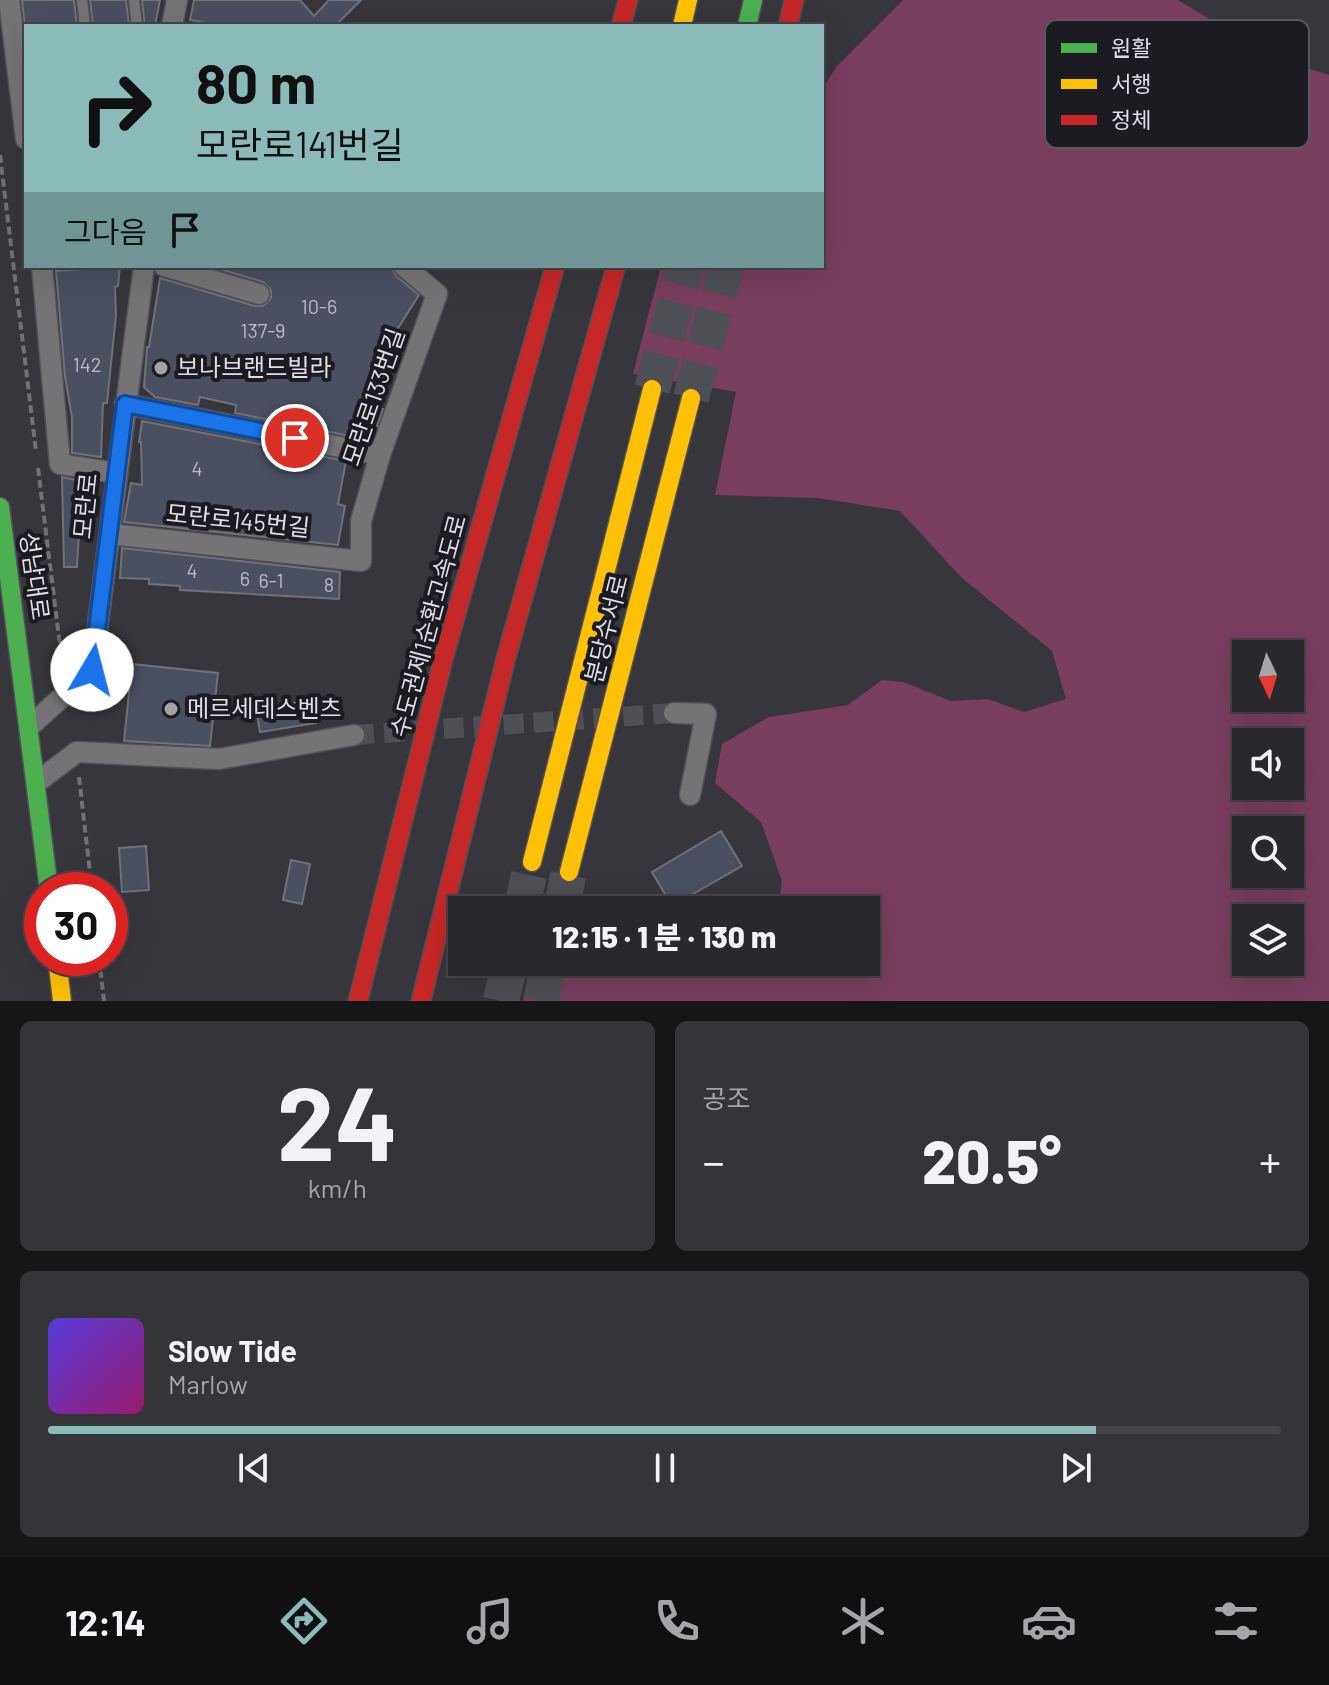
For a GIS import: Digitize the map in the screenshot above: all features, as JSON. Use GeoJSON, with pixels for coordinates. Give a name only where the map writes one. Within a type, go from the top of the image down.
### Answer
{"type":"FeatureCollection","features":[{"type":"Feature","properties":{"kind":"main road"},"geometry":{"type":"LineString","coordinates":[[622,24],[628,0]]}},
{"type":"Feature","properties":{"kind":"main road"},"geometry":{"type":"LineString","coordinates":[[682,24],[688,0]]}},
{"type":"Feature","properties":{"kind":"main road"},"geometry":{"type":"LineString","coordinates":[[747,24],[753,0]]}},
{"type":"Feature","properties":{"kind":"main road"},"geometry":{"type":"LineString","coordinates":[[788,24],[794,0]]}},
{"type":"Feature","properties":{"kind":"main road","name":"수도권제1순환고속도로"},"geometry":{"type":"LineString","coordinates":[[358,1001],[443,660],[554,268]]}},
{"type":"Feature","properties":{"kind":"main road"},"geometry":{"type":"LineString","coordinates":[[421,1001],[506,658],[615,268]]}},
{"type":"Feature","properties":{"kind":"main road","name":"분당수서로"},"geometry":{"type":"LineString","coordinates":[[532,862],[652,389]]}},
{"type":"Feature","properties":{"kind":"main road","name":"분당수서로"},"geometry":{"type":"LineString","coordinates":[[569,872],[691,398]]}},
{"type":"Feature","properties":{"kind":"main road","name":"성남대로"},"geometry":{"type":"LineString","coordinates":[[0,507],[47,872]]}},
{"type":"Feature","properties":{"kind":"main road"},"geometry":{"type":"LineString","coordinates":[[59,976],[62,1001]]}},
{"type":"Feature","properties":{"kind":"street"},"geometry":{"type":"LineString","coordinates":[[9,0],[24,123]]}},
{"type":"Feature","properties":{"kind":"street"},"geometry":{"type":"LineString","coordinates":[[172,24],[177,0]]}},
{"type":"Feature","properties":{"kind":"street"},"geometry":{"type":"LineString","coordinates":[[42,268],[60,464],[116,473]]}},
{"type":"Feature","properties":{"kind":"street","name":"모란로"},"geometry":{"type":"LineString","coordinates":[[30,726],[92,670],[144,268]]}},
{"type":"Feature","properties":{"kind":"street"},"geometry":{"type":"LineString","coordinates":[[171,268],[259,294]]}},
{"type":"Feature","properties":{"kind":"street","name":"모란로133번길"},"geometry":{"type":"LineString","coordinates":[[361,561],[361,521],[380,455],[437,294],[406,268]]}},
{"type":"Feature","properties":{"kind":"street"},"geometry":{"type":"LineString","coordinates":[[125,404],[380,455]]}},
{"type":"Feature","properties":{"kind":"street","name":"모란로145번길"},"geometry":{"type":"LineString","coordinates":[[110,534],[361,561]]}},
{"type":"Feature","properties":{"kind":"street"},"geometry":{"type":"LineString","coordinates":[[674,713],[706,714],[690,795]]}},
{"type":"Feature","properties":{"kind":"street"},"geometry":{"type":"LineString","coordinates":[[37,782],[77,752],[219,759],[354,735]]}},
{"type":"Feature","properties":{"kind":"lane"},"geometry":{"type":"LineString","coordinates":[[82,0],[85,24]]}},
{"type":"Feature","properties":{"kind":"lane"},"geometry":{"type":"LineString","coordinates":[[134,0],[137,24]]}},
{"type":"Feature","properties":{"kind":"path"},"geometry":{"type":"LineString","coordinates":[[0,155],[65,693]]}},
{"type":"Feature","properties":{"kind":"path"},"geometry":{"type":"LineString","coordinates":[[77,752],[90,872]]}},
{"type":"Feature","properties":{"kind":"path"},"geometry":{"type":"LineString","coordinates":[[101,976],[104,1001]]}},
{"type":"Feature","properties":{"kind":"shaded area"},"geometry":{"type":"Polygon","coordinates":[[[903,0],[1178,0],[1211,20],[1045,20],[1045,148],[1309,148],[1309,69],[1329,75],[1329,1001],[523,1001],[529,976],[880,976],[880,896],[780,896],[782,881],[761,822],[715,783],[722,744],[769,717],[848,705],[882,680],[903,682],[951,701],[988,699],[1024,712],[1066,699],[1052,651],[962,578],[900,511],[818,498],[715,495],[736,392],[633,374],[660,268],[824,268],[824,87],[836,67],[903,0]]]}},
{"type":"Feature","properties":{"kind":"building"},"geometry":{"type":"Polygon","coordinates":[[[22,0],[74,0],[77,24],[25,24],[22,0]]]}},
{"type":"Feature","properties":{"kind":"building"},"geometry":{"type":"Polygon","coordinates":[[[90,0],[126,0],[129,24],[93,24],[90,0]]]}},
{"type":"Feature","properties":{"kind":"building"},"geometry":{"type":"Polygon","coordinates":[[[142,0],[160,0],[155,24],[145,24],[142,0]]]}},
{"type":"Feature","properties":{"kind":"building"},"geometry":{"type":"Polygon","coordinates":[[[194,0],[300,0],[314,16],[329,0],[361,0],[337,24],[212,24],[190,20],[194,0]]]}},
{"type":"Feature","properties":{"kind":"building"},"geometry":{"type":"Polygon","coordinates":[[[120,268],[118,286],[115,287],[116,315],[107,403],[103,403],[101,457],[72,453],[72,417],[65,377],[56,271],[120,268]]]}},
{"type":"Feature","properties":{"kind":"building"},"geometry":{"type":"Polygon","coordinates":[[[217,268],[392,268],[396,276],[419,295],[388,344],[401,354],[359,403],[383,409],[373,437],[351,431],[350,436],[235,413],[236,405],[200,397],[198,405],[155,397],[144,387],[147,347],[160,278],[255,306],[263,306],[271,298],[271,290],[263,282],[217,268]]]}},
{"type":"Feature","properties":{"kind":"building"},"geometry":{"type":"Polygon","coordinates":[[[142,421],[346,461],[338,504],[345,506],[338,545],[124,522],[131,483],[142,485],[139,442],[142,421]]]}},
{"type":"Feature","properties":{"kind":"building"},"geometry":{"type":"Polygon","coordinates":[[[62,477],[82,481],[77,567],[64,567],[62,477]]]}},
{"type":"Feature","properties":{"kind":"building"},"geometry":{"type":"Polygon","coordinates":[[[122,548],[340,572],[339,599],[180,590],[180,586],[149,584],[149,579],[120,578],[122,548]]]}},
{"type":"Feature","properties":{"kind":"building","name":"메르세데스벤츠"},"geometry":{"type":"Polygon","coordinates":[[[132,664],[218,673],[210,746],[124,741],[132,664]]]}},
{"type":"Feature","properties":{"kind":"building"},"geometry":{"type":"Polygon","coordinates":[[[312,700],[316,723],[260,732],[256,709],[312,700]]]}},
{"type":"Feature","properties":{"kind":"building"},"geometry":{"type":"Polygon","coordinates":[[[721,831],[742,866],[690,896],[666,896],[652,872],[721,831]]]}},
{"type":"Feature","properties":{"kind":"building"},"geometry":{"type":"Polygon","coordinates":[[[146,846],[149,890],[128,892],[128,872],[121,872],[119,848],[146,846]]]}},
{"type":"Feature","properties":{"kind":"building"},"geometry":{"type":"Polygon","coordinates":[[[291,860],[310,864],[302,904],[283,900],[291,860]]]}},
{"type":"Feature","properties":{"kind":"tunnel"},"geometry":{"type":"LineString","coordinates":[[652,389],[685,268]]}},
{"type":"Feature","properties":{"kind":"tunnel"},"geometry":{"type":"LineString","coordinates":[[691,398],[725,268]]}},
{"type":"Feature","properties":{"kind":"tunnel"},"geometry":{"type":"LineString","coordinates":[[354,735],[674,713]]}},
{"type":"Feature","properties":{"kind":"tunnel"},"geometry":{"type":"LineString","coordinates":[[524,896],[532,862]]}},
{"type":"Feature","properties":{"kind":"tunnel"},"geometry":{"type":"LineString","coordinates":[[564,896],[569,872]]}},
{"type":"Feature","properties":{"kind":"tunnel"},"geometry":{"type":"LineString","coordinates":[[501,1001],[507,976]]}},
{"type":"Feature","properties":{"kind":"tunnel"},"geometry":{"type":"LineString","coordinates":[[541,1001],[547,976]]}},
{"type":"Feature","properties":{"kind":"traffic: fast"},"geometry":{"type":"LineString","coordinates":[[747,24],[753,0]]}},
{"type":"Feature","properties":{"kind":"traffic: fast"},"geometry":{"type":"LineString","coordinates":[[0,507],[47,872]]}},
{"type":"Feature","properties":{"kind":"traffic: slow"},"geometry":{"type":"LineString","coordinates":[[682,24],[688,0]]}},
{"type":"Feature","properties":{"kind":"traffic: slow"},"geometry":{"type":"LineString","coordinates":[[532,862],[652,389]]}},
{"type":"Feature","properties":{"kind":"traffic: slow"},"geometry":{"type":"LineString","coordinates":[[569,872],[691,398]]}},
{"type":"Feature","properties":{"kind":"traffic: slow"},"geometry":{"type":"LineString","coordinates":[[59,976],[62,1001]]}},
{"type":"Feature","properties":{"kind":"traffic: jam"},"geometry":{"type":"LineString","coordinates":[[622,24],[628,0]]}},
{"type":"Feature","properties":{"kind":"traffic: jam"},"geometry":{"type":"LineString","coordinates":[[788,24],[794,0]]}},
{"type":"Feature","properties":{"kind":"traffic: jam"},"geometry":{"type":"LineString","coordinates":[[358,1001],[443,660],[554,268]]}},
{"type":"Feature","properties":{"kind":"traffic: jam"},"geometry":{"type":"LineString","coordinates":[[421,1001],[506,658],[615,268]]}},
{"type":"Feature","properties":{"kind":"place","name":"보나브랜드빌라"},"geometry":{"type":"Point","coordinates":[161,368]}},
{"type":"Feature","properties":{"kind":"place","name":"메르세데스벤츠"},"geometry":{"type":"Point","coordinates":[171,709]}},
{"type":"Feature","properties":{"kind":"route"},"geometry":{"type":"LineString","coordinates":[[92,670],[125,404],[295,438]]}}]}
